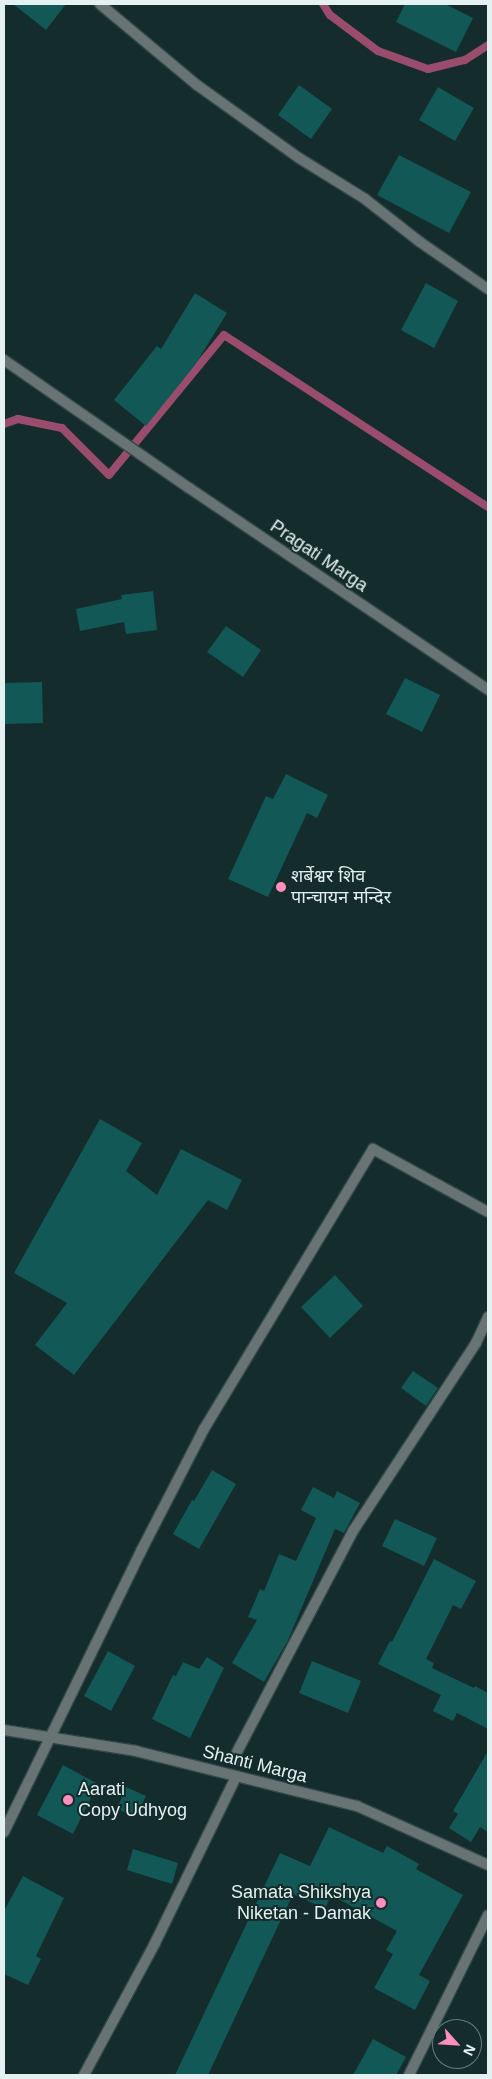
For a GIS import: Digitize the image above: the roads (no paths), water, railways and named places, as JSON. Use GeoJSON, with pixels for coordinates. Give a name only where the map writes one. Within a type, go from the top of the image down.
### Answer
{"type":"FeatureCollection","features":[{"type":"Feature","properties":{"kind":"street"},"geometry":{"type":"LineString","coordinates":[[100,4],[197,85],[299,158],[365,199],[420,242],[488,289]]}},
{"type":"Feature","properties":{"kind":"street","name":"Pragati Marga"},"geometry":{"type":"LineString","coordinates":[[4,360],[90,418],[131,449],[488,690]]}},
{"type":"Feature","properties":{"kind":"street"},"geometry":{"type":"LineString","coordinates":[[4,1832],[204,1429],[373,1149],[488,1212]]}},
{"type":"Feature","properties":{"kind":"street"},"geometry":{"type":"LineString","coordinates":[[237,1752],[354,1531],[476,1343],[488,1318]]}},
{"type":"Feature","properties":{"kind":"street","name":"Shanti Marga"},"geometry":{"type":"LineString","coordinates":[[4,1730],[136,1751],[357,1806],[488,1865]]}},
{"type":"Feature","properties":{"kind":"street"},"geometry":{"type":"LineString","coordinates":[[84,2075],[155,1943],[234,1781]]}},
{"type":"Feature","properties":{"kind":"street"},"geometry":{"type":"LineString","coordinates":[[409,2075],[488,1915]]}},
{"type":"Feature","properties":{"kind":"waterway"},"geometry":{"type":"LineString","coordinates":[[323,4],[330,15],[378,51],[428,69],[465,60],[488,45]]}},
{"type":"Feature","properties":{"kind":"waterway"},"geometry":{"type":"LineString","coordinates":[[4,424],[18,419],[62,428],[109,475],[224,335],[488,507]]}},
{"type":"Feature","properties":{"kind":"tunnel"},"geometry":{"type":"LineString","coordinates":[[234,1781],[237,1752]]}},
{"type":"Feature","properties":{"kind":"place","name":"शर्बेश्वर शिव पान्चायन मन्दिर"},"geometry":{"type":"Point","coordinates":[281,887]}},
{"type":"Feature","properties":{"kind":"place","name":"Aarati Copy Udhyog"},"geometry":{"type":"Point","coordinates":[68,1800]}},
{"type":"Feature","properties":{"kind":"place","name":"Samata Shikshya Niketan - Damak"},"geometry":{"type":"Point","coordinates":[381,1903]}}]}
